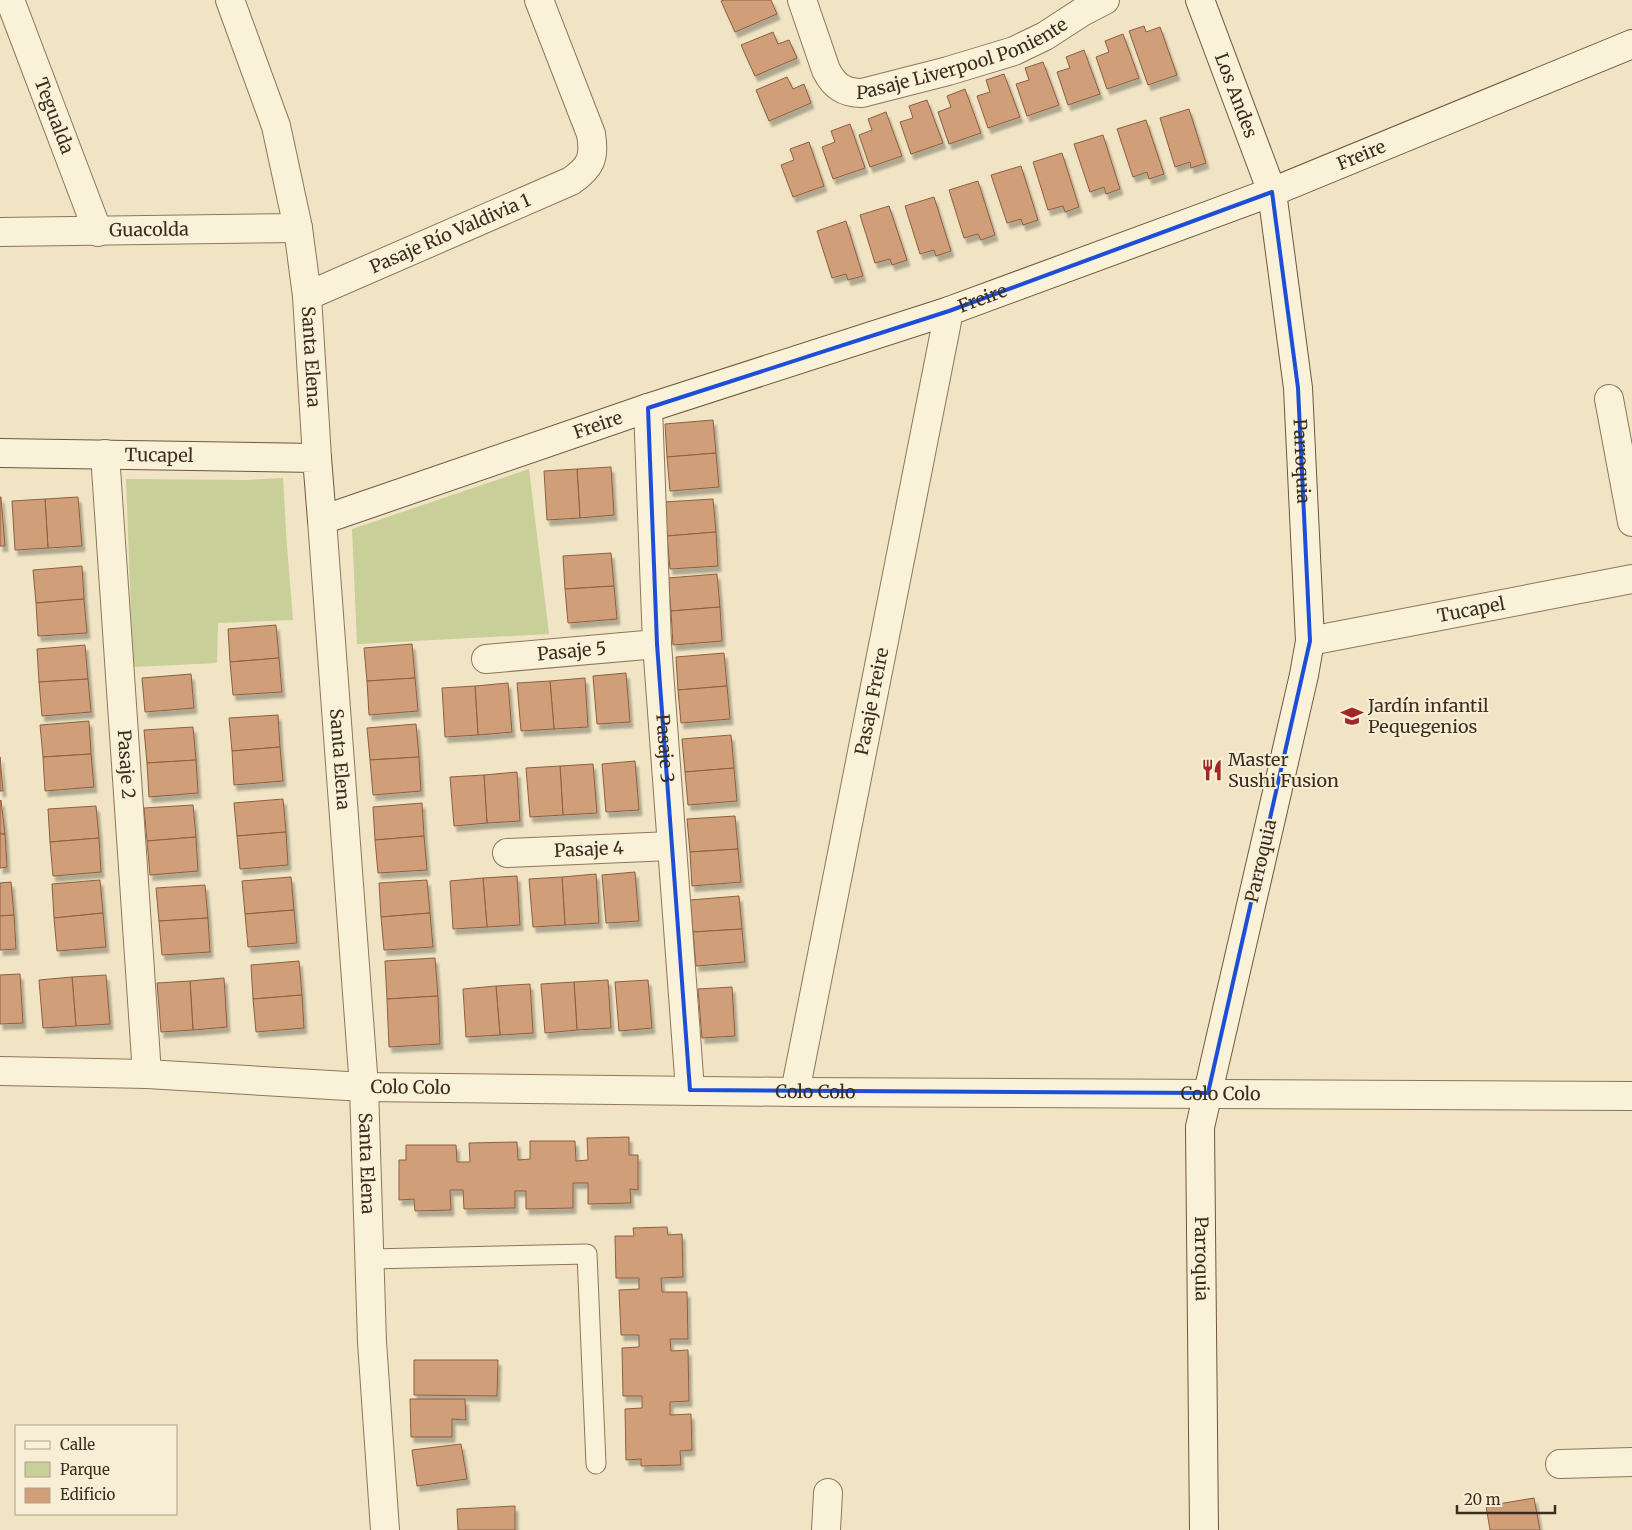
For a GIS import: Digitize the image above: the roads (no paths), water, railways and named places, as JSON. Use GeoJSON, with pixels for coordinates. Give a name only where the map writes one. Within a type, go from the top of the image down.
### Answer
{"type":"FeatureCollection","features":[{"type":"Feature","properties":{"kind":"street","name":"Tegualda"},"geometry":{"type":"LineString","coordinates":[[10,0],[98,232]]}},
{"type":"Feature","properties":{"kind":"street","name":"Santa Elena"},"geometry":{"type":"LineString","coordinates":[[230,0],[276,126],[298,228],[307,296],[317,458],[364,1087],[372,1342],[385,1530]]}},
{"type":"Feature","properties":{"kind":"street","name":"Pasaje Río Valdivia 1"},"geometry":{"type":"LineString","coordinates":[[307,296],[571,181],[588,165],[594,151],[591,134],[539,0]]}},
{"type":"Feature","properties":{"kind":"street","name":"Pasaje Liverpool Poniente"},"geometry":{"type":"LineString","coordinates":[[802,0],[831,81],[851,93],[862,93],[948,71],[1014,51],[1045,36],[1082,12],[1105,0]]}},
{"type":"Feature","properties":{"kind":"street","name":"Los Andes"},"geometry":{"type":"LineString","coordinates":[[1200,0],[1272,192]]}},
{"type":"Feature","properties":{"kind":"street","name":"Freire"},"geometry":{"type":"LineString","coordinates":[[322,520],[648,408],[950,311],[1272,192],[1632,44]]}},
{"type":"Feature","properties":{"kind":"street","name":"Parroquia"},"geometry":{"type":"LineString","coordinates":[[1204,1530],[1200,1127],[1310,642],[1298,388],[1272,192]]}},
{"type":"Feature","properties":{"kind":"street","name":"Guacolda"},"geometry":{"type":"LineString","coordinates":[[0,232],[298,228]]}},
{"type":"Feature","properties":{"kind":"street","name":"Pasaje Freire"},"geometry":{"type":"LineString","coordinates":[[795,1092],[950,311]]}},
{"type":"Feature","properties":{"kind":"street"},"geometry":{"type":"LineString","coordinates":[[1609,399],[1632,522]]}},
{"type":"Feature","properties":{"kind":"street","name":"Pasaje 3"},"geometry":{"type":"LineString","coordinates":[[648,408],[657,644],[690,1090]]}},
{"type":"Feature","properties":{"kind":"street","name":"Tucapel"},"geometry":{"type":"LineString","coordinates":[[0,453],[317,458]]}},
{"type":"Feature","properties":{"kind":"street","name":"Pasaje 2"},"geometry":{"type":"LineString","coordinates":[[105,454],[147,1074]]}},
{"type":"Feature","properties":{"kind":"street","name":"Tucapel"},"geometry":{"type":"LineString","coordinates":[[1310,642],[1632,579]]}},
{"type":"Feature","properties":{"kind":"street","name":"Pasaje 5"},"geometry":{"type":"LineString","coordinates":[[486,658],[657,644]]}},
{"type":"Feature","properties":{"kind":"street","name":"Pasaje 4"},"geometry":{"type":"LineString","coordinates":[[507,853],[671,846]]}},
{"type":"Feature","properties":{"kind":"street","name":"Colo Colo"},"geometry":{"type":"LineString","coordinates":[[0,1071],[147,1074],[364,1087],[795,1092],[1632,1096]]}},
{"type":"Feature","properties":{"kind":"street"},"geometry":{"type":"LineString","coordinates":[[1560,1464],[1632,1462]]}},
{"type":"Feature","properties":{"kind":"street"},"geometry":{"type":"LineString","coordinates":[[826,1530],[828,1493]]}},
{"type":"Feature","properties":{"kind":"lane"},"geometry":{"type":"LineString","coordinates":[[370,1259],[587,1254],[596,1464]]}},
{"type":"Feature","properties":{"kind":"place","name":"Jardín infantil Pequegenios"},"geometry":{"type":"Point","coordinates":[1352,716]}},
{"type":"Feature","properties":{"kind":"place","name":"Master Sushi Fusion"},"geometry":{"type":"Point","coordinates":[1212,770]}}]}
